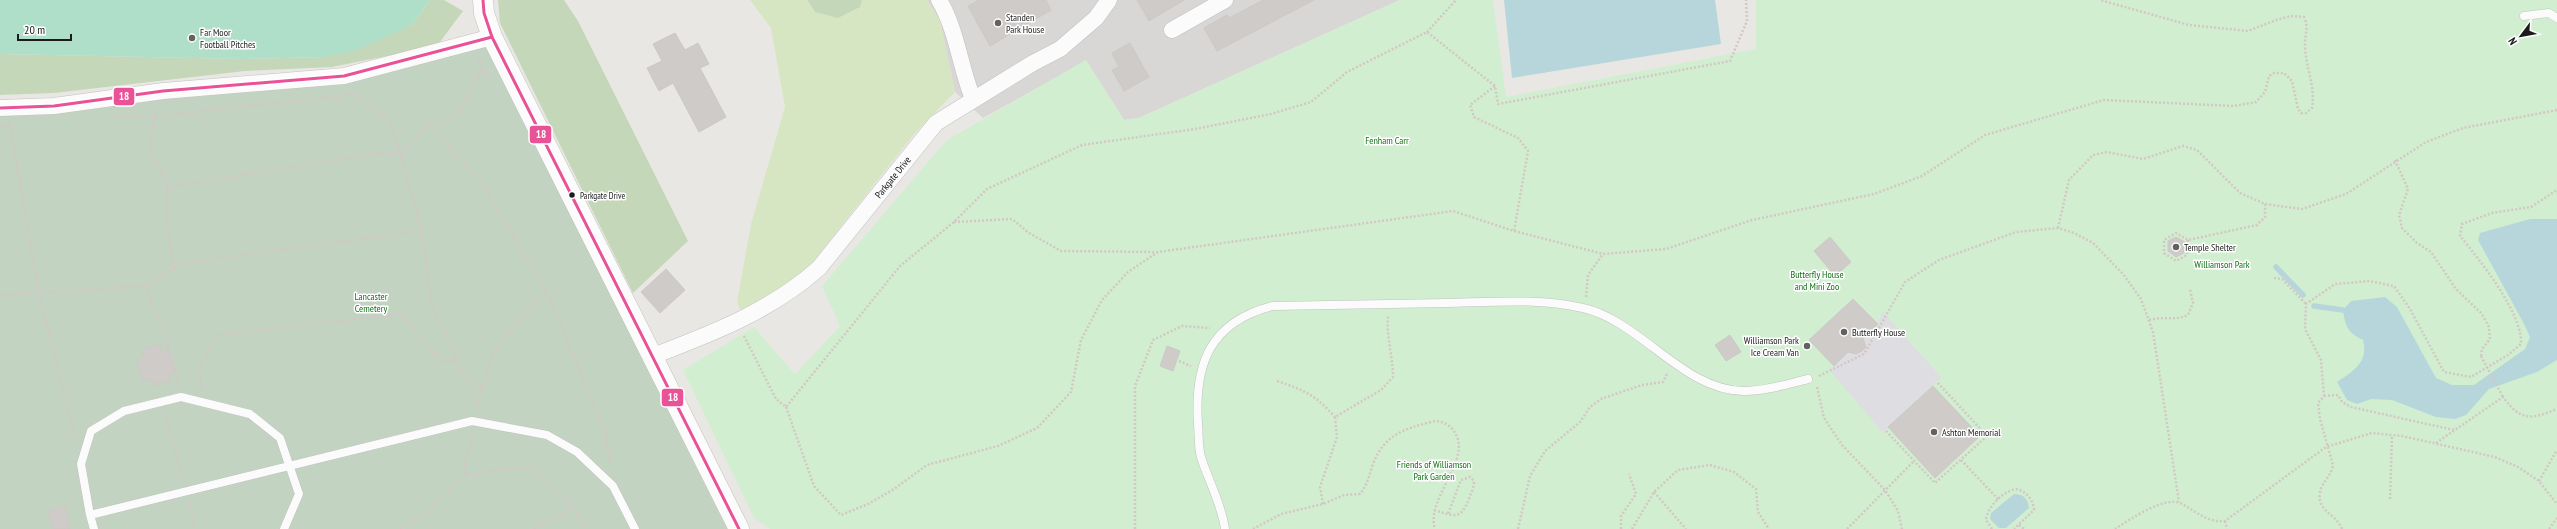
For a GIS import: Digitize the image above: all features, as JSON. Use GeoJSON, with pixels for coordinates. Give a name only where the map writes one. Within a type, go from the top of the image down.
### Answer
{"type":"FeatureCollection","features":[{"type":"Feature","properties":{"kind":"street"},"geometry":{"type":"LineString","coordinates":[[483,0],[484,13],[492,37],[739,529]]}},
{"type":"Feature","properties":{"kind":"street"},"geometry":{"type":"LineString","coordinates":[[940,0],[950,17],[964,78],[973,99]]}},
{"type":"Feature","properties":{"kind":"street","name":"Parkgate Drive"},"geometry":{"type":"LineString","coordinates":[[653,356],[737,323],[805,280],[820,268],[936,123],[973,99],[1060,49],[1096,18],[1108,0]]}},
{"type":"Feature","properties":{"kind":"street"},"geometry":{"type":"LineString","coordinates":[[1172,30],[1225,0]]}},
{"type":"Feature","properties":{"kind":"street"},"geometry":{"type":"LineString","coordinates":[[0,108],[54,106],[163,91],[344,76],[492,37]]}},
{"type":"Feature","properties":{"kind":"lane"},"geometry":{"type":"LineString","coordinates":[[2524,16],[2549,13],[2557,18]]}},
{"type":"Feature","properties":{"kind":"lane"},"geometry":{"type":"LineString","coordinates":[[1225,529],[1200,455],[1197,406],[1201,369],[1207,350],[1227,328],[1247,313],[1272,306],[1532,301],[1584,308],[1622,324],[1674,362],[1705,382],[1722,388],[1745,391],[1811,378]]}},
{"type":"Feature","properties":{"kind":"lane"},"geometry":{"type":"LineString","coordinates":[[94,529],[81,464],[91,430],[124,412],[181,397],[250,414],[280,438],[298,494],[284,529]]}},
{"type":"Feature","properties":{"kind":"lane"},"geometry":{"type":"LineString","coordinates":[[90,515],[472,421],[547,435],[577,452],[613,486],[635,529]]}},
{"type":"Feature","properties":{"kind":"path"},"geometry":{"type":"LineString","coordinates":[[786,407],[900,266],[954,222],[987,189],[1082,145],[1195,129],[1270,114],[1311,102],[1347,72],[1427,32],[1456,0]]}},
{"type":"Feature","properties":{"kind":"path"},"geometry":{"type":"LineString","coordinates":[[1427,32],[1495,86],[1498,104],[1730,61],[1747,21],[1746,0]]}},
{"type":"Feature","properties":{"kind":"path"},"geometry":{"type":"LineString","coordinates":[[954,222],[1012,219],[1029,234],[1061,250],[1158,252],[1453,211],[1514,231],[1603,254],[1666,249],[1752,220],[1874,194],[1922,176],[1985,135],[2104,100],[2234,106],[2256,102],[2265,92],[2269,76],[2274,73],[2284,73],[2292,82],[2298,109],[2301,112],[2306,113],[2312,108],[2314,97],[2308,72],[2305,43],[2308,26],[2304,17],[2291,16],[2248,31],[2189,25],[2100,0]]}},
{"type":"Feature","properties":{"kind":"path"},"geometry":{"type":"LineString","coordinates":[[401,156],[429,123],[442,123],[456,117],[482,69]]}},
{"type":"Feature","properties":{"kind":"path"},"geometry":{"type":"LineString","coordinates":[[1495,86],[1470,105],[1474,117],[1518,138],[1528,151],[1514,231]]}},
{"type":"Feature","properties":{"kind":"path"},"geometry":{"type":"LineString","coordinates":[[174,268],[166,216],[168,187],[149,145],[156,116],[354,94],[388,120],[401,156],[422,231],[432,306],[466,381],[483,386]]}},
{"type":"Feature","properties":{"kind":"path"},"geometry":{"type":"LineString","coordinates":[[2058,228],[2069,180],[2093,155],[2107,152],[2143,159],[2183,146],[2197,150],[2240,193],[2265,204],[2302,209],[2346,194],[2395,160],[2426,142],[2463,128],[2557,110]]}},
{"type":"Feature","properties":{"kind":"path"},"geometry":{"type":"LineString","coordinates":[[429,123],[482,184],[547,292],[605,432],[613,486]]}},
{"type":"Feature","properties":{"kind":"path"},"geometry":{"type":"LineString","coordinates":[[10,126],[39,292],[81,464]]}},
{"type":"Feature","properties":{"kind":"path"},"geometry":{"type":"LineString","coordinates":[[168,187],[387,152],[401,156]]}},
{"type":"Feature","properties":{"kind":"path"},"geometry":{"type":"LineString","coordinates":[[2395,160],[2408,189],[2399,215],[2402,228],[2417,243],[2430,252],[2456,289],[2482,314],[2488,327],[2490,339],[2482,349],[2481,356],[2503,397],[2514,411],[2529,417],[2557,409]]}},
{"type":"Feature","properties":{"kind":"path"},"geometry":{"type":"LineString","coordinates":[[2306,304],[2335,284],[2369,281],[2394,286],[2410,309],[2444,372],[2471,377],[2508,355],[2521,344],[2521,333],[2513,311],[2460,236],[2462,224],[2492,213],[2531,207],[2557,190]]}},
{"type":"Feature","properties":{"kind":"path"},"geometry":{"type":"LineString","coordinates":[[2188,240],[2187,255],[2176,261],[2164,253],[2164,240],[2176,233],[2188,240],[2257,225],[2265,217],[2265,204]]}},
{"type":"Feature","properties":{"kind":"path"},"geometry":{"type":"LineString","coordinates":[[1902,529],[1898,511],[1885,490],[1842,445],[1824,418],[1811,378],[1831,372],[1864,354],[1905,282],[1939,260],[2016,232],[2058,228],[2093,243],[2123,274],[2141,299],[2153,332],[2179,502]]}},
{"type":"Feature","properties":{"kind":"path"},"geometry":{"type":"LineString","coordinates":[[0,295],[146,286],[182,263],[422,231]]}},
{"type":"Feature","properties":{"kind":"path"},"geometry":{"type":"LineString","coordinates":[[737,323],[776,399],[786,407],[814,486],[841,515],[868,504],[894,489],[927,465],[998,446],[1037,428],[1071,392],[1081,340],[1102,300],[1128,272],[1158,252]]}},
{"type":"Feature","properties":{"kind":"path"},"geometry":{"type":"LineString","coordinates":[[1584,308],[1588,275],[1603,254]]}},
{"type":"Feature","properties":{"kind":"path"},"geometry":{"type":"LineString","coordinates":[[2274,278],[2282,279],[2306,304],[2305,329],[2321,360],[2324,396]]}},
{"type":"Feature","properties":{"kind":"path"},"geometry":{"type":"LineString","coordinates":[[146,286],[168,346],[181,397],[202,389],[200,367],[217,335],[402,314],[440,361],[456,361]]}},
{"type":"Feature","properties":{"kind":"path"},"geometry":{"type":"LineString","coordinates":[[2149,320],[2161,316],[2180,318],[2188,315],[2193,303],[2190,289]]}},
{"type":"Feature","properties":{"kind":"path"},"geometry":{"type":"LineString","coordinates":[[472,421],[493,352],[536,300],[547,292]]}},
{"type":"Feature","properties":{"kind":"path"},"geometry":{"type":"LineString","coordinates":[[1335,417],[1381,390],[1393,377],[1393,357],[1387,332],[1389,304]]}},
{"type":"Feature","properties":{"kind":"path"},"geometry":{"type":"LineString","coordinates":[[1135,529],[1135,386],[1153,340],[1182,326],[1227,328]]}},
{"type":"Feature","properties":{"kind":"path"},"geometry":{"type":"LineString","coordinates":[[1518,529],[1530,476],[1545,451],[1580,422],[1590,407],[1601,399],[1642,385],[1663,382],[1674,362]]}},
{"type":"Feature","properties":{"kind":"path"},"geometry":{"type":"LineString","coordinates":[[1277,380],[1304,389],[1314,396],[1335,417],[1337,436],[1320,487],[1323,504]]}},
{"type":"Feature","properties":{"kind":"path"},"geometry":{"type":"LineString","coordinates":[[1886,431],[1935,483],[1987,436],[1937,382]]}},
{"type":"Feature","properties":{"kind":"path"},"geometry":{"type":"LineString","coordinates":[[2342,529],[2338,522],[2321,505],[2321,487],[2332,471],[2333,465],[2326,447],[2318,403],[2324,396],[2338,395],[2342,402],[2351,407],[2455,430]]}},
{"type":"Feature","properties":{"kind":"path"},"geometry":{"type":"LineString","coordinates":[[2435,443],[2503,397]]}},
{"type":"Feature","properties":{"kind":"path"},"geometry":{"type":"LineString","coordinates":[[162,402],[196,529]]}},
{"type":"Feature","properties":{"kind":"path"},"geometry":{"type":"LineString","coordinates":[[1253,529],[1281,514],[1323,504],[1344,495],[1360,494],[1368,483],[1378,450],[1392,436],[1408,428],[1436,420],[1445,423],[1454,431],[1458,443],[1458,456],[1454,469],[1434,510],[1434,529]]}},
{"type":"Feature","properties":{"kind":"path"},"geometry":{"type":"LineString","coordinates":[[400,529],[424,516],[465,474],[464,462],[481,422]]}},
{"type":"Feature","properties":{"kind":"path"},"geometry":{"type":"LineString","coordinates":[[2115,529],[2166,502],[2179,502],[2203,517],[2216,522],[2225,521],[2326,447],[2372,433],[2435,443],[2495,457],[2518,467],[2539,480],[2557,504]]}},
{"type":"Feature","properties":{"kind":"path"},"geometry":{"type":"LineString","coordinates":[[2390,499],[2392,435]]}},
{"type":"Feature","properties":{"kind":"path"},"geometry":{"type":"LineString","coordinates":[[2539,480],[2557,450]]}},
{"type":"Feature","properties":{"kind":"path"},"geometry":{"type":"LineString","coordinates":[[1961,460],[1999,500]]}},
{"type":"Feature","properties":{"kind":"path"},"geometry":{"type":"LineString","coordinates":[[1847,529],[1914,461]]}},
{"type":"Feature","properties":{"kind":"path"},"geometry":{"type":"LineString","coordinates":[[1632,529],[1654,492],[1678,470],[1710,465],[1734,472],[1756,489],[1758,512],[1769,529]]}},
{"type":"Feature","properties":{"kind":"path"},"geometry":{"type":"LineString","coordinates":[[465,474],[474,476],[499,469],[531,467],[575,507],[586,529]]}},
{"type":"Feature","properties":{"kind":"path"},"geometry":{"type":"LineString","coordinates":[[1621,529],[1620,516],[1636,494],[1629,474]]}},
{"type":"Feature","properties":{"kind":"path"},"geometry":{"type":"LineString","coordinates":[[1434,510],[1448,514],[1460,515],[1464,511],[1474,486],[1474,481],[1470,477],[1461,480],[1448,514]]}},
{"type":"Feature","properties":{"kind":"path"},"geometry":{"type":"LineString","coordinates":[[1992,529],[1986,520],[1986,513],[2012,490],[2022,490],[2027,494],[2034,505],[2034,510],[2014,529]]}},
{"type":"Feature","properties":{"kind":"path"},"geometry":{"type":"LineString","coordinates":[[1654,492],[1686,529]]}},
{"type":"Feature","properties":{"kind":"path"},"geometry":{"type":"LineString","coordinates":[[534,529],[575,507]]}},
{"type":"Feature","properties":{"kind":"path"},"geometry":{"type":"LineString","coordinates":[[2549,529],[2557,518]]}},
{"type":"Feature","properties":{"kind":"path"},"geometry":{"type":"LineString","coordinates":[[2225,521],[2227,529]]}},
{"type":"Feature","properties":{"kind":"path"},"geometry":{"type":"LineString","coordinates":[[2019,525],[2024,529]]}},
{"type":"Feature","properties":{"kind":"shaded area"},"geometry":{"type":"Polygon","coordinates":[[[927,0],[1400,0],[1139,118],[1124,120],[1086,61],[983,118],[955,92],[940,21],[927,0]]]}},
{"type":"Feature","properties":{"kind":"shaded area"},"geometry":{"type":"Polygon","coordinates":[[[1882,311],[1941,377],[1883,433],[1831,372],[1831,369],[1849,351],[1856,354],[1865,349],[1862,339],[1878,325],[1882,311]]]}},
{"type":"Feature","properties":{"kind":"green space","name":"Far Moor Football Pitches"},"geometry":{"type":"Polygon","coordinates":[[[0,0],[430,0],[412,25],[354,51],[323,57],[243,59],[0,54],[0,0]]]}},
{"type":"Feature","properties":{"kind":"green space"},"geometry":{"type":"Polygon","coordinates":[[[430,0],[444,0],[463,11],[437,46],[332,67],[245,71],[54,93],[0,95],[0,54],[243,59],[323,57],[412,25],[430,0]]]}},
{"type":"Feature","properties":{"kind":"green space"},"geometry":{"type":"Polygon","coordinates":[[[498,0],[564,0],[578,21],[688,241],[633,293],[500,23],[498,0]]]}},
{"type":"Feature","properties":{"kind":"green space"},"geometry":{"type":"Polygon","coordinates":[[[750,0],[807,0],[815,12],[860,7],[862,0],[927,0],[940,21],[955,92],[914,134],[804,273],[741,311],[737,302],[751,224],[785,107],[771,28],[750,0]]]}},
{"type":"Feature","properties":{"kind":"green space"},"geometry":{"type":"Polygon","coordinates":[[[807,0],[862,0],[860,7],[838,18],[815,12],[807,0]]]}},
{"type":"Feature","properties":{"kind":"green space","name":"Williamson Park"},"geometry":{"type":"Polygon","coordinates":[[[1400,0],[1493,0],[1506,97],[1756,49],[1756,0],[2557,0],[2557,529],[770,529],[754,518],[683,370],[754,327],[795,374],[840,326],[822,286],[947,140],[1086,60],[1124,120],[1139,118],[1400,0]]]}},
{"type":"Feature","properties":{"kind":"green space","name":"Lancaster Cemetery"},"geometry":{"type":"Polygon","coordinates":[[[492,37],[739,529],[0,529],[0,108],[344,76],[492,37]]]}},
{"type":"Feature","properties":{"kind":"water"},"geometry":{"type":"Polygon","coordinates":[[[1504,0],[1715,0],[1721,44],[1512,78],[1504,0]]]}},
{"type":"Feature","properties":{"kind":"water"},"geometry":{"type":"Polygon","coordinates":[[[2530,219],[2557,219],[2557,360],[2537,372],[2489,389],[2466,415],[2455,419],[2436,417],[2392,400],[2371,399],[2357,404],[2347,400],[2337,382],[2354,370],[2362,360],[2364,354],[2363,340],[2354,335],[2346,325],[2343,310],[2351,301],[2385,297],[2397,307],[2436,378],[2452,385],[2474,385],[2525,349],[2530,337],[2478,240],[2480,233],[2530,219]]]}},
{"type":"Feature","properties":{"kind":"water"},"geometry":{"type":"Polygon","coordinates":[[[2014,494],[2023,496],[2028,502],[2029,508],[2006,528],[1999,528],[1990,519],[1991,513],[2014,494]]]}},
{"type":"Feature","properties":{"kind":"building","name":"Standen Park House"},"geometry":{"type":"Polygon","coordinates":[[[979,0],[1046,0],[1051,10],[990,46],[968,6],[979,0]]]}},
{"type":"Feature","properties":{"kind":"building"},"geometry":{"type":"Polygon","coordinates":[[[1137,0],[1184,0],[1149,21],[1137,0]]]}},
{"type":"Feature","properties":{"kind":"building"},"geometry":{"type":"Polygon","coordinates":[[[1263,0],[1314,0],[1217,51],[1204,28],[1227,15],[1229,18],[1263,0]]]}},
{"type":"Feature","properties":{"kind":"building"},"geometry":{"type":"Polygon","coordinates":[[[675,33],[685,50],[698,43],[709,64],[700,68],[726,117],[699,132],[673,83],[659,91],[647,68],[662,61],[653,44],[675,33]]]}},
{"type":"Feature","properties":{"kind":"building"},"geometry":{"type":"Polygon","coordinates":[[[1130,43],[1149,77],[1124,91],[1112,70],[1119,67],[1112,53],[1130,43]]]}},
{"type":"Feature","properties":{"kind":"building"},"geometry":{"type":"Polygon","coordinates":[[[1830,237],[1851,262],[1835,276],[1814,251],[1830,237]]]}},
{"type":"Feature","properties":{"kind":"building","name":"Temple Shelter"},"geometry":{"type":"Polygon","coordinates":[[[2176,237],[2185,242],[2184,253],[2176,257],[2168,251],[2168,241],[2176,237]]]}},
{"type":"Feature","properties":{"kind":"building"},"geometry":{"type":"Polygon","coordinates":[[[666,269],[685,290],[660,313],[641,292],[666,269]]]}},
{"type":"Feature","properties":{"kind":"building","name":"Butterfly House"},"geometry":{"type":"Polygon","coordinates":[[[1853,299],[1878,324],[1863,338],[1866,347],[1862,351],[1856,354],[1848,352],[1834,366],[1809,340],[1853,299]]]}},
{"type":"Feature","properties":{"kind":"building"},"geometry":{"type":"Polygon","coordinates":[[[1730,335],[1741,352],[1726,361],[1715,345],[1730,335]]]}},
{"type":"Feature","properties":{"kind":"building"},"geometry":{"type":"Polygon","coordinates":[[[160,344],[162,351],[168,350],[174,372],[169,374],[171,380],[153,385],[151,379],[143,381],[137,359],[144,357],[142,350],[160,344]]]}},
{"type":"Feature","properties":{"kind":"building"},"geometry":{"type":"Polygon","coordinates":[[[1167,346],[1180,351],[1173,371],[1160,366],[1167,346]]]}},
{"type":"Feature","properties":{"kind":"building","name":"Ashton Memorial"},"geometry":{"type":"Polygon","coordinates":[[[1933,386],[1980,436],[1935,478],[1888,427],[1933,386]]]}},
{"type":"Feature","properties":{"kind":"building"},"geometry":{"type":"Polygon","coordinates":[[[65,506],[70,529],[53,529],[48,510],[65,506]]]}},
{"type":"Feature","properties":{"kind":"waterway"},"geometry":{"type":"LineString","coordinates":[[2276,267],[2303,295]]}},
{"type":"Feature","properties":{"kind":"waterway"},"geometry":{"type":"LineString","coordinates":[[2314,306],[2343,310]]}},
{"type":"Feature","properties":{"kind":"transit line","name":"18"},"geometry":{"type":"LineString","coordinates":[[483,0],[484,13],[492,37],[739,529]]}},
{"type":"Feature","properties":{"kind":"transit line","name":"18"},"geometry":{"type":"LineString","coordinates":[[0,108],[54,106],[163,91],[344,76],[492,37]]}},
{"type":"Feature","properties":{"kind":"place","name":"Standen Park House"},"geometry":{"type":"Point","coordinates":[998,23]}},
{"type":"Feature","properties":{"kind":"place","name":"Far Moor Football Pitches"},"geometry":{"type":"Point","coordinates":[192,38]}},
{"type":"Feature","properties":{"kind":"place","name":"Parkgate Drive"},"geometry":{"type":"Point","coordinates":[572,195]}},
{"type":"Feature","properties":{"kind":"place","name":"Temple Shelter"},"geometry":{"type":"Point","coordinates":[2176,247]}},
{"type":"Feature","properties":{"kind":"place","name":"Butterfly House"},"geometry":{"type":"Point","coordinates":[1844,332]}},
{"type":"Feature","properties":{"kind":"place","name":"Williamson Park Ice Cream Van"},"geometry":{"type":"Point","coordinates":[1807,346]}},
{"type":"Feature","properties":{"kind":"place","name":"Ashton Memorial"},"geometry":{"type":"Point","coordinates":[1934,432]}},
{"type":"Feature","properties":{"kind":"park label","name":"Fenham Carr"},"geometry":{"type":"Point","coordinates":[1387,140]}},
{"type":"Feature","properties":{"kind":"park label","name":"Butterfly House and Mini Zoo"},"geometry":{"type":"Point","coordinates":[1817,280]}},
{"type":"Feature","properties":{"kind":"park label","name":"Friends of Williamson Park Garden"},"geometry":{"type":"Point","coordinates":[1434,470]}}]}
